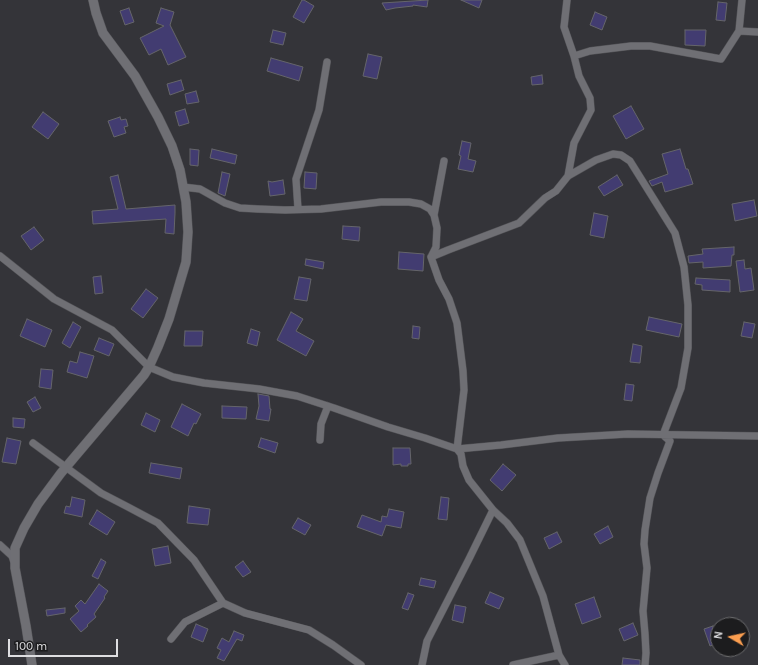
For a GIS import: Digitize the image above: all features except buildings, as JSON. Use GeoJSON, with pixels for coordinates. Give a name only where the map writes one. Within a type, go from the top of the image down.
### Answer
{"type":"FeatureCollection","features":[{"type":"Feature","properties":{"kind":"street"},"geometry":{"type":"LineString","coordinates":[[15,568],[15,548],[24,528],[38,504],[66,467],[149,367],[169,319],[186,262],[188,232],[186,202],[180,170],[172,146],[135,76],[103,33],[93,0]]}},
{"type":"Feature","properties":{"kind":"street"},"geometry":{"type":"LineString","coordinates":[[566,0],[564,27],[579,76],[590,98],[591,110],[574,143],[568,176]]}},
{"type":"Feature","properties":{"kind":"street"},"geometry":{"type":"LineString","coordinates":[[574,56],[590,50],[631,46],[650,46],[721,59],[739,31],[742,0]]}},
{"type":"Feature","properties":{"kind":"street"},"geometry":{"type":"LineString","coordinates":[[739,31],[758,32]]}},
{"type":"Feature","properties":{"kind":"street"},"geometry":{"type":"LineString","coordinates":[[298,209],[296,180],[319,110],[327,62]]}},
{"type":"Feature","properties":{"kind":"street"},"geometry":{"type":"LineString","coordinates":[[431,257],[519,223],[545,198],[556,191],[568,176],[596,160],[613,154],[621,155],[630,160],[675,233],[684,266],[688,305],[688,348],[681,388],[663,435]]}},
{"type":"Feature","properties":{"kind":"street"},"geometry":{"type":"LineString","coordinates":[[444,161],[434,215],[436,247],[431,257],[439,280],[449,299],[457,323],[464,390],[457,448],[461,454],[463,466],[469,480],[520,540],[543,596],[559,655],[565,665]]}},
{"type":"Feature","properties":{"kind":"street"},"geometry":{"type":"LineString","coordinates":[[183,186],[200,189],[225,203],[240,208],[321,209],[381,202],[409,202],[425,206],[430,209],[434,215]]}},
{"type":"Feature","properties":{"kind":"street"},"geometry":{"type":"LineString","coordinates":[[0,256],[54,299],[112,330],[149,367],[173,377],[204,383],[259,389],[289,395],[328,406],[388,427],[457,448],[501,445],[558,438],[628,434],[758,436]]}},
{"type":"Feature","properties":{"kind":"street"},"geometry":{"type":"LineString","coordinates":[[320,440],[321,424],[328,406]]}},
{"type":"Feature","properties":{"kind":"street"},"geometry":{"type":"LineString","coordinates":[[645,665],[646,634],[643,611],[647,568],[644,544],[645,530],[650,498],[670,441],[663,435]]}},
{"type":"Feature","properties":{"kind":"street"},"geometry":{"type":"LineString","coordinates":[[32,443],[101,493],[158,523],[194,560],[223,603],[245,613],[309,630],[333,644],[361,665]]}},
{"type":"Feature","properties":{"kind":"street"},"geometry":{"type":"LineString","coordinates":[[422,665],[427,641],[493,510]]}},
{"type":"Feature","properties":{"kind":"street"},"geometry":{"type":"LineString","coordinates":[[1,545],[12,556],[32,665]]}},
{"type":"Feature","properties":{"kind":"street"},"geometry":{"type":"LineString","coordinates":[[171,639],[185,622],[223,603]]}},
{"type":"Feature","properties":{"kind":"street"},"geometry":{"type":"LineString","coordinates":[[513,665],[559,655]]}}]}
